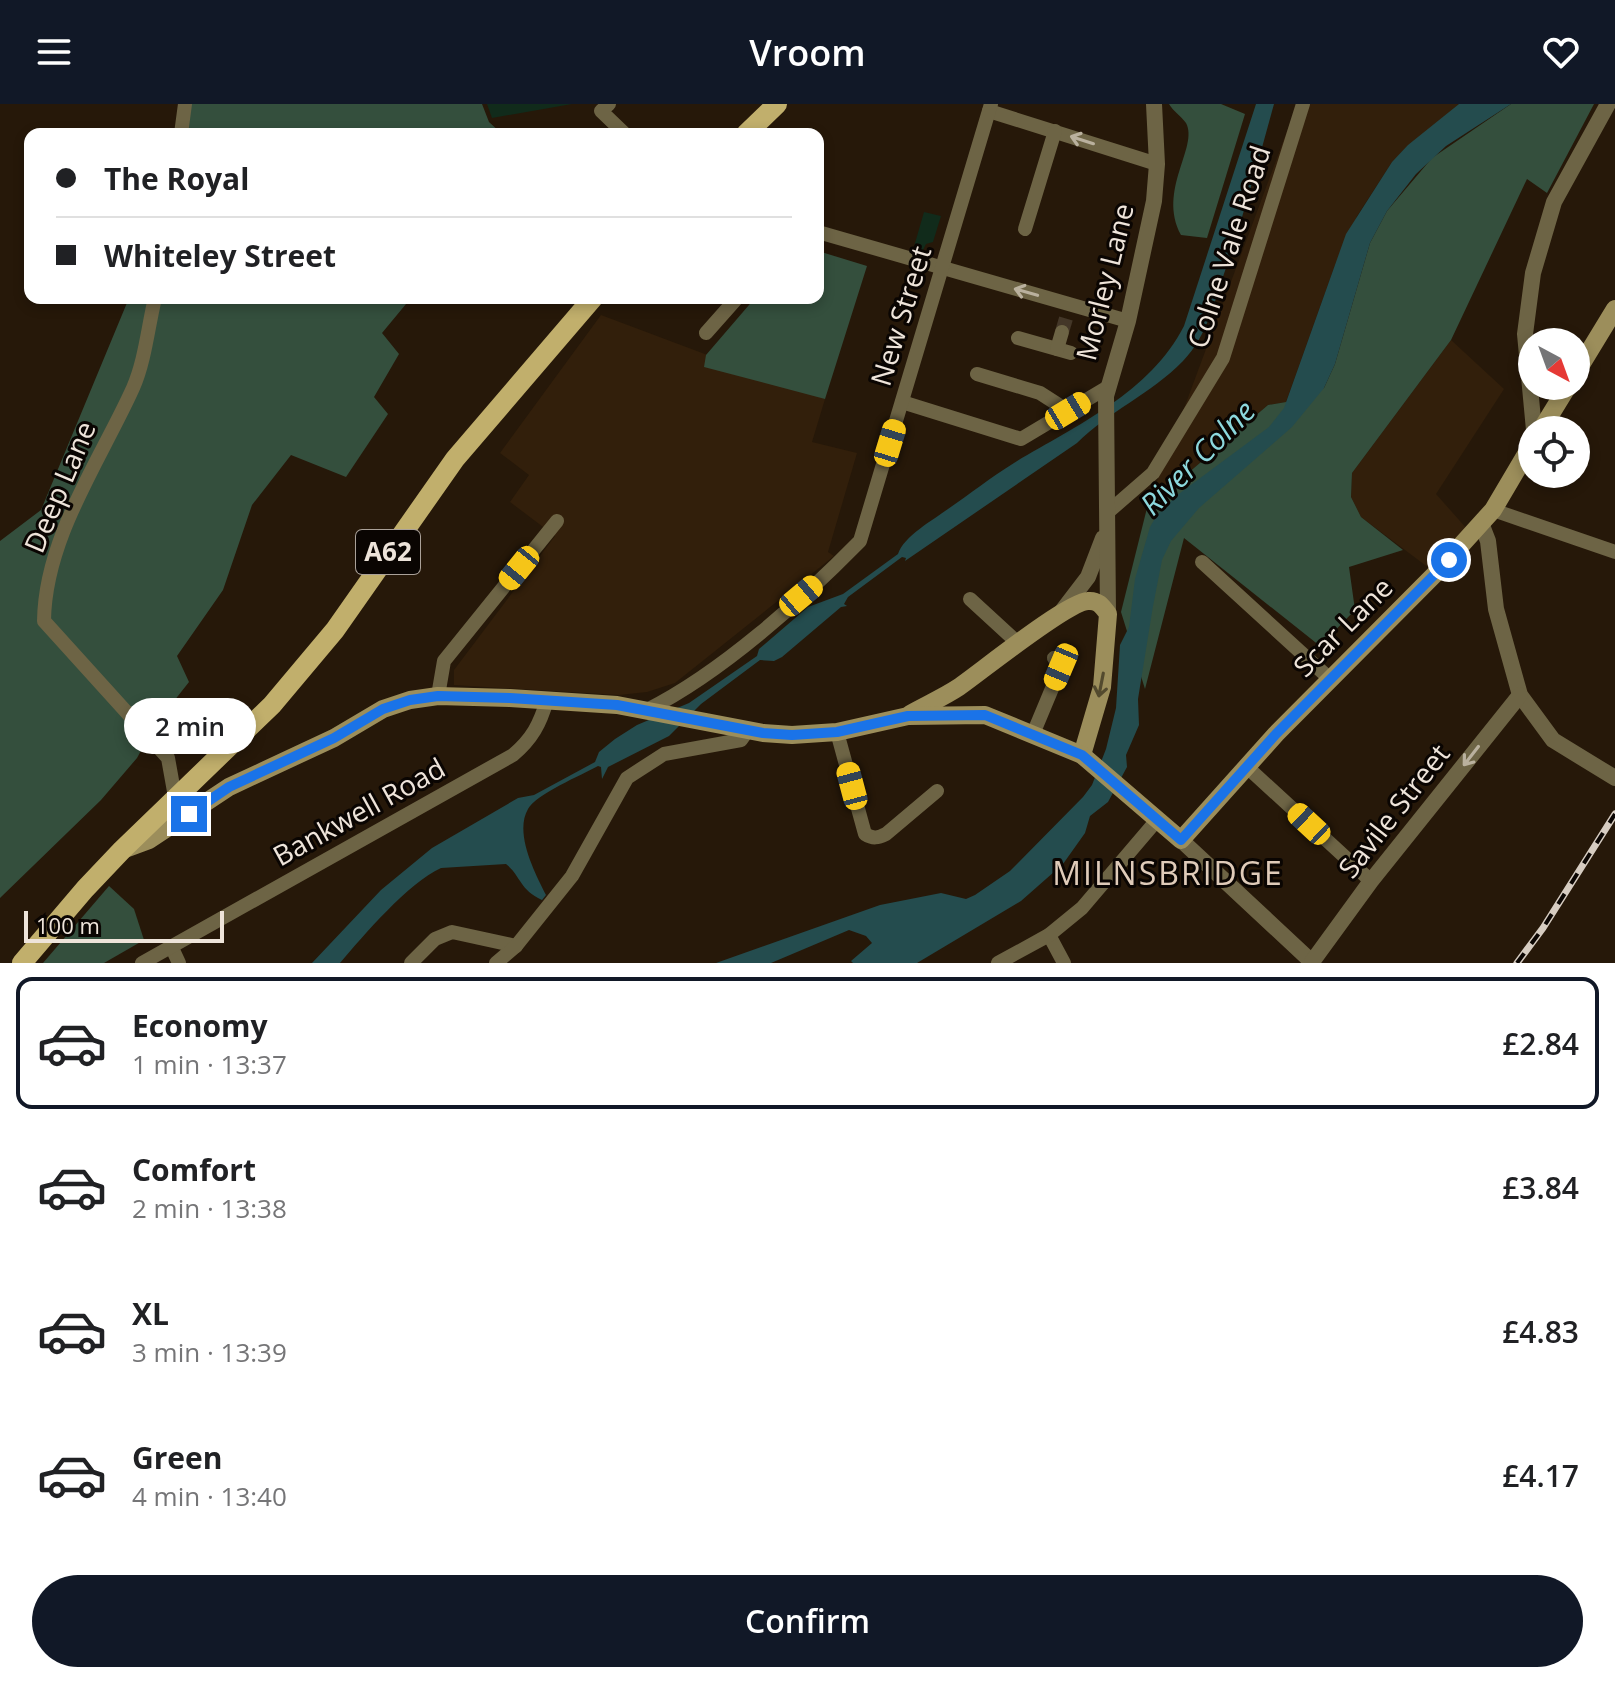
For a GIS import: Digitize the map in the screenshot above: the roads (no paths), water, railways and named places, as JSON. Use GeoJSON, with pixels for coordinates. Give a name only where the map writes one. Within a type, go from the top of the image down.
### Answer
{"type":"FeatureCollection","features":[{"type":"Feature","properties":{"kind":"main road"},"geometry":{"type":"LineString","coordinates":[[752,128],[774,105]]}},
{"type":"Feature","properties":{"kind":"main road","name":"A62"},"geometry":{"type":"LineString","coordinates":[[22,963],[122,850],[272,705],[335,630],[455,459],[588,304]]}},
{"type":"Feature","properties":{"kind":"main road"},"geometry":{"type":"LineString","coordinates":[[1590,350],[1615,309]]}},
{"type":"Feature","properties":{"kind":"main road","name":"Scar Lane"},"geometry":{"type":"LineString","coordinates":[[1181,840],[1246,766],[1435,574],[1487,516],[1518,466]]}},
{"type":"Feature","properties":{"kind":"main road"},"geometry":{"type":"LineString","coordinates":[[908,716],[957,688],[1080,603],[1091,600],[1100,604],[1108,614]]}},
{"type":"Feature","properties":{"kind":"main road","name":"Morley Lane"},"geometry":{"type":"LineString","coordinates":[[1085,757],[1102,687],[1108,614]]}},
{"type":"Feature","properties":{"kind":"main road"},"geometry":{"type":"LineString","coordinates":[[957,688],[963,699],[985,715],[1085,757],[1181,840]]}},
{"type":"Feature","properties":{"kind":"main road"},"geometry":{"type":"LineString","coordinates":[[122,850],[149,840],[229,787],[334,738],[383,709],[410,700],[438,696],[547,700],[647,710],[748,730],[792,735],[837,732],[908,716],[985,715]]}},
{"type":"Feature","properties":{"kind":"street"},"geometry":{"type":"LineString","coordinates":[[182,128],[185,104]]}},
{"type":"Feature","properties":{"kind":"street","name":"Morley Lane"},"geometry":{"type":"LineString","coordinates":[[1108,614],[1107,391],[1128,321],[1154,201],[1157,164],[1154,104]]}},
{"type":"Feature","properties":{"kind":"street","name":"Colne Vale Road"},"geometry":{"type":"LineString","coordinates":[[1107,517],[1153,473],[1223,358],[1303,104]]}},
{"type":"Feature","properties":{"kind":"street"},"geometry":{"type":"LineString","coordinates":[[1533,416],[1525,334],[1533,273],[1554,202],[1608,104]]}},
{"type":"Feature","properties":{"kind":"street"},"geometry":{"type":"LineString","coordinates":[[990,107],[1157,164]]}},
{"type":"Feature","properties":{"kind":"street","name":"New Street"},"geometry":{"type":"LineString","coordinates":[[647,710],[680,693],[825,576],[860,541],[990,107]]}},
{"type":"Feature","properties":{"kind":"street"},"geometry":{"type":"LineString","coordinates":[[605,108],[620,128]]}},
{"type":"Feature","properties":{"kind":"street"},"geometry":{"type":"LineString","coordinates":[[1025,229],[1055,131]]}},
{"type":"Feature","properties":{"kind":"street"},"geometry":{"type":"LineString","coordinates":[[824,234],[1069,310],[1128,321]]}},
{"type":"Feature","properties":{"kind":"street","name":"Deep Lane"},"geometry":{"type":"LineString","coordinates":[[154,304],[135,384],[70,515],[44,596],[44,621],[168,758],[175,797]]}},
{"type":"Feature","properties":{"kind":"street"},"geometry":{"type":"LineString","coordinates":[[706,333],[732,304]]}},
{"type":"Feature","properties":{"kind":"street"},"geometry":{"type":"LineString","coordinates":[[1018,338],[1064,351],[1062,332]]}},
{"type":"Feature","properties":{"kind":"street"},"geometry":{"type":"LineString","coordinates":[[977,374],[1040,393],[1068,411]]}},
{"type":"Feature","properties":{"kind":"street"},"geometry":{"type":"LineString","coordinates":[[902,402],[1021,439],[1107,391]]}},
{"type":"Feature","properties":{"kind":"street"},"geometry":{"type":"LineString","coordinates":[[1615,552],[1487,516],[1496,609],[1520,695],[1553,740],[1615,778]]}},
{"type":"Feature","properties":{"kind":"street","name":"Morley Lane"},"geometry":{"type":"LineString","coordinates":[[1056,618],[1088,577],[1099,551],[1107,517]]}},
{"type":"Feature","properties":{"kind":"street"},"geometry":{"type":"LineString","coordinates":[[438,696],[444,661],[557,521]]}},
{"type":"Feature","properties":{"kind":"street"},"geometry":{"type":"LineString","coordinates":[[1202,562],[1330,679]]}},
{"type":"Feature","properties":{"kind":"street"},"geometry":{"type":"LineString","coordinates":[[970,599],[1019,644]]}},
{"type":"Feature","properties":{"kind":"street"},"geometry":{"type":"LineString","coordinates":[[1033,734],[1061,667],[1054,658]]}},
{"type":"Feature","properties":{"kind":"street","name":"Savile Street"},"geometry":{"type":"LineString","coordinates":[[1312,963],[1371,881],[1520,695]]}},
{"type":"Feature","properties":{"kind":"street","name":"Bankwell Road"},"geometry":{"type":"LineString","coordinates":[[142,963],[513,755],[530,740],[547,700]]}},
{"type":"Feature","properties":{"kind":"street"},"geometry":{"type":"LineString","coordinates":[[496,963],[516,946],[572,876],[627,778],[664,754],[741,740],[748,730]]}},
{"type":"Feature","properties":{"kind":"street"},"geometry":{"type":"LineString","coordinates":[[837,732],[865,834],[878,838],[886,834],[937,791]]}},
{"type":"Feature","properties":{"kind":"street"},"geometry":{"type":"LineString","coordinates":[[1246,766],[1371,881]]}},
{"type":"Feature","properties":{"kind":"street"},"geometry":{"type":"LineString","coordinates":[[998,963],[1049,935],[1082,908],[1157,820]]}},
{"type":"Feature","properties":{"kind":"street"},"geometry":{"type":"LineString","coordinates":[[1181,840],[1312,963]]}},
{"type":"Feature","properties":{"kind":"street"},"geometry":{"type":"LineString","coordinates":[[411,963],[435,939],[452,932],[516,946]]}},
{"type":"Feature","properties":{"kind":"street"},"geometry":{"type":"LineString","coordinates":[[1049,935],[1064,963]]}},
{"type":"Feature","properties":{"kind":"street"},"geometry":{"type":"LineString","coordinates":[[172,948],[179,963]]}},
{"type":"Feature","properties":{"kind":"water"},"geometry":{"type":"Polygon","coordinates":[[[1256,104],[1274,104],[1233,248],[1199,340],[1171,373],[1077,443],[905,561],[906,558],[902,557],[848,597],[844,604],[847,606],[841,607],[782,657],[774,661],[760,660],[701,704],[669,736],[608,767],[602,779],[601,767],[598,766],[549,791],[533,803],[524,819],[523,829],[528,853],[546,895],[542,900],[524,887],[506,864],[441,868],[401,897],[340,963],[312,963],[381,890],[432,848],[518,798],[534,795],[595,762],[599,752],[637,725],[689,703],[757,656],[759,649],[808,607],[843,594],[898,554],[906,541],[927,523],[1005,468],[1109,406],[1152,370],[1184,326],[1256,104]]]}},
{"type":"Feature","properties":{"kind":"water"},"geometry":{"type":"Polygon","coordinates":[[[1459,104],[1511,104],[1446,146],[1416,174],[1387,211],[1370,243],[1335,364],[1324,388],[1292,427],[1199,508],[1171,541],[1162,560],[1153,606],[1138,699],[1139,725],[1126,755],[1127,767],[1108,802],[1090,816],[1085,833],[1063,864],[1021,901],[917,963],[853,963],[851,961],[872,943],[866,936],[849,930],[771,963],[716,963],[880,905],[941,893],[966,899],[975,895],[1010,871],[1083,797],[1092,785],[1106,749],[1116,708],[1120,645],[1129,627],[1135,579],[1150,527],[1176,496],[1269,427],[1284,408],[1346,234],[1392,162],[1459,104]]]}},
{"type":"Feature","properties":{"kind":"tunnel"},"geometry":{"type":"LineString","coordinates":[[1062,332],[1067,315]]}},
{"type":"Feature","properties":{"kind":"railway"},"geometry":{"type":"LineString","coordinates":[[1517,963],[1543,928],[1615,814]]}},
{"type":"Feature","properties":{"kind":"district","name":"MILNSBRIDGE"},"geometry":{"type":"Point","coordinates":[1168,874]}},
{"type":"Feature","properties":{"kind":"water label","name":"River Colne"},"geometry":{"type":"Point","coordinates":[1198,458]}}]}
